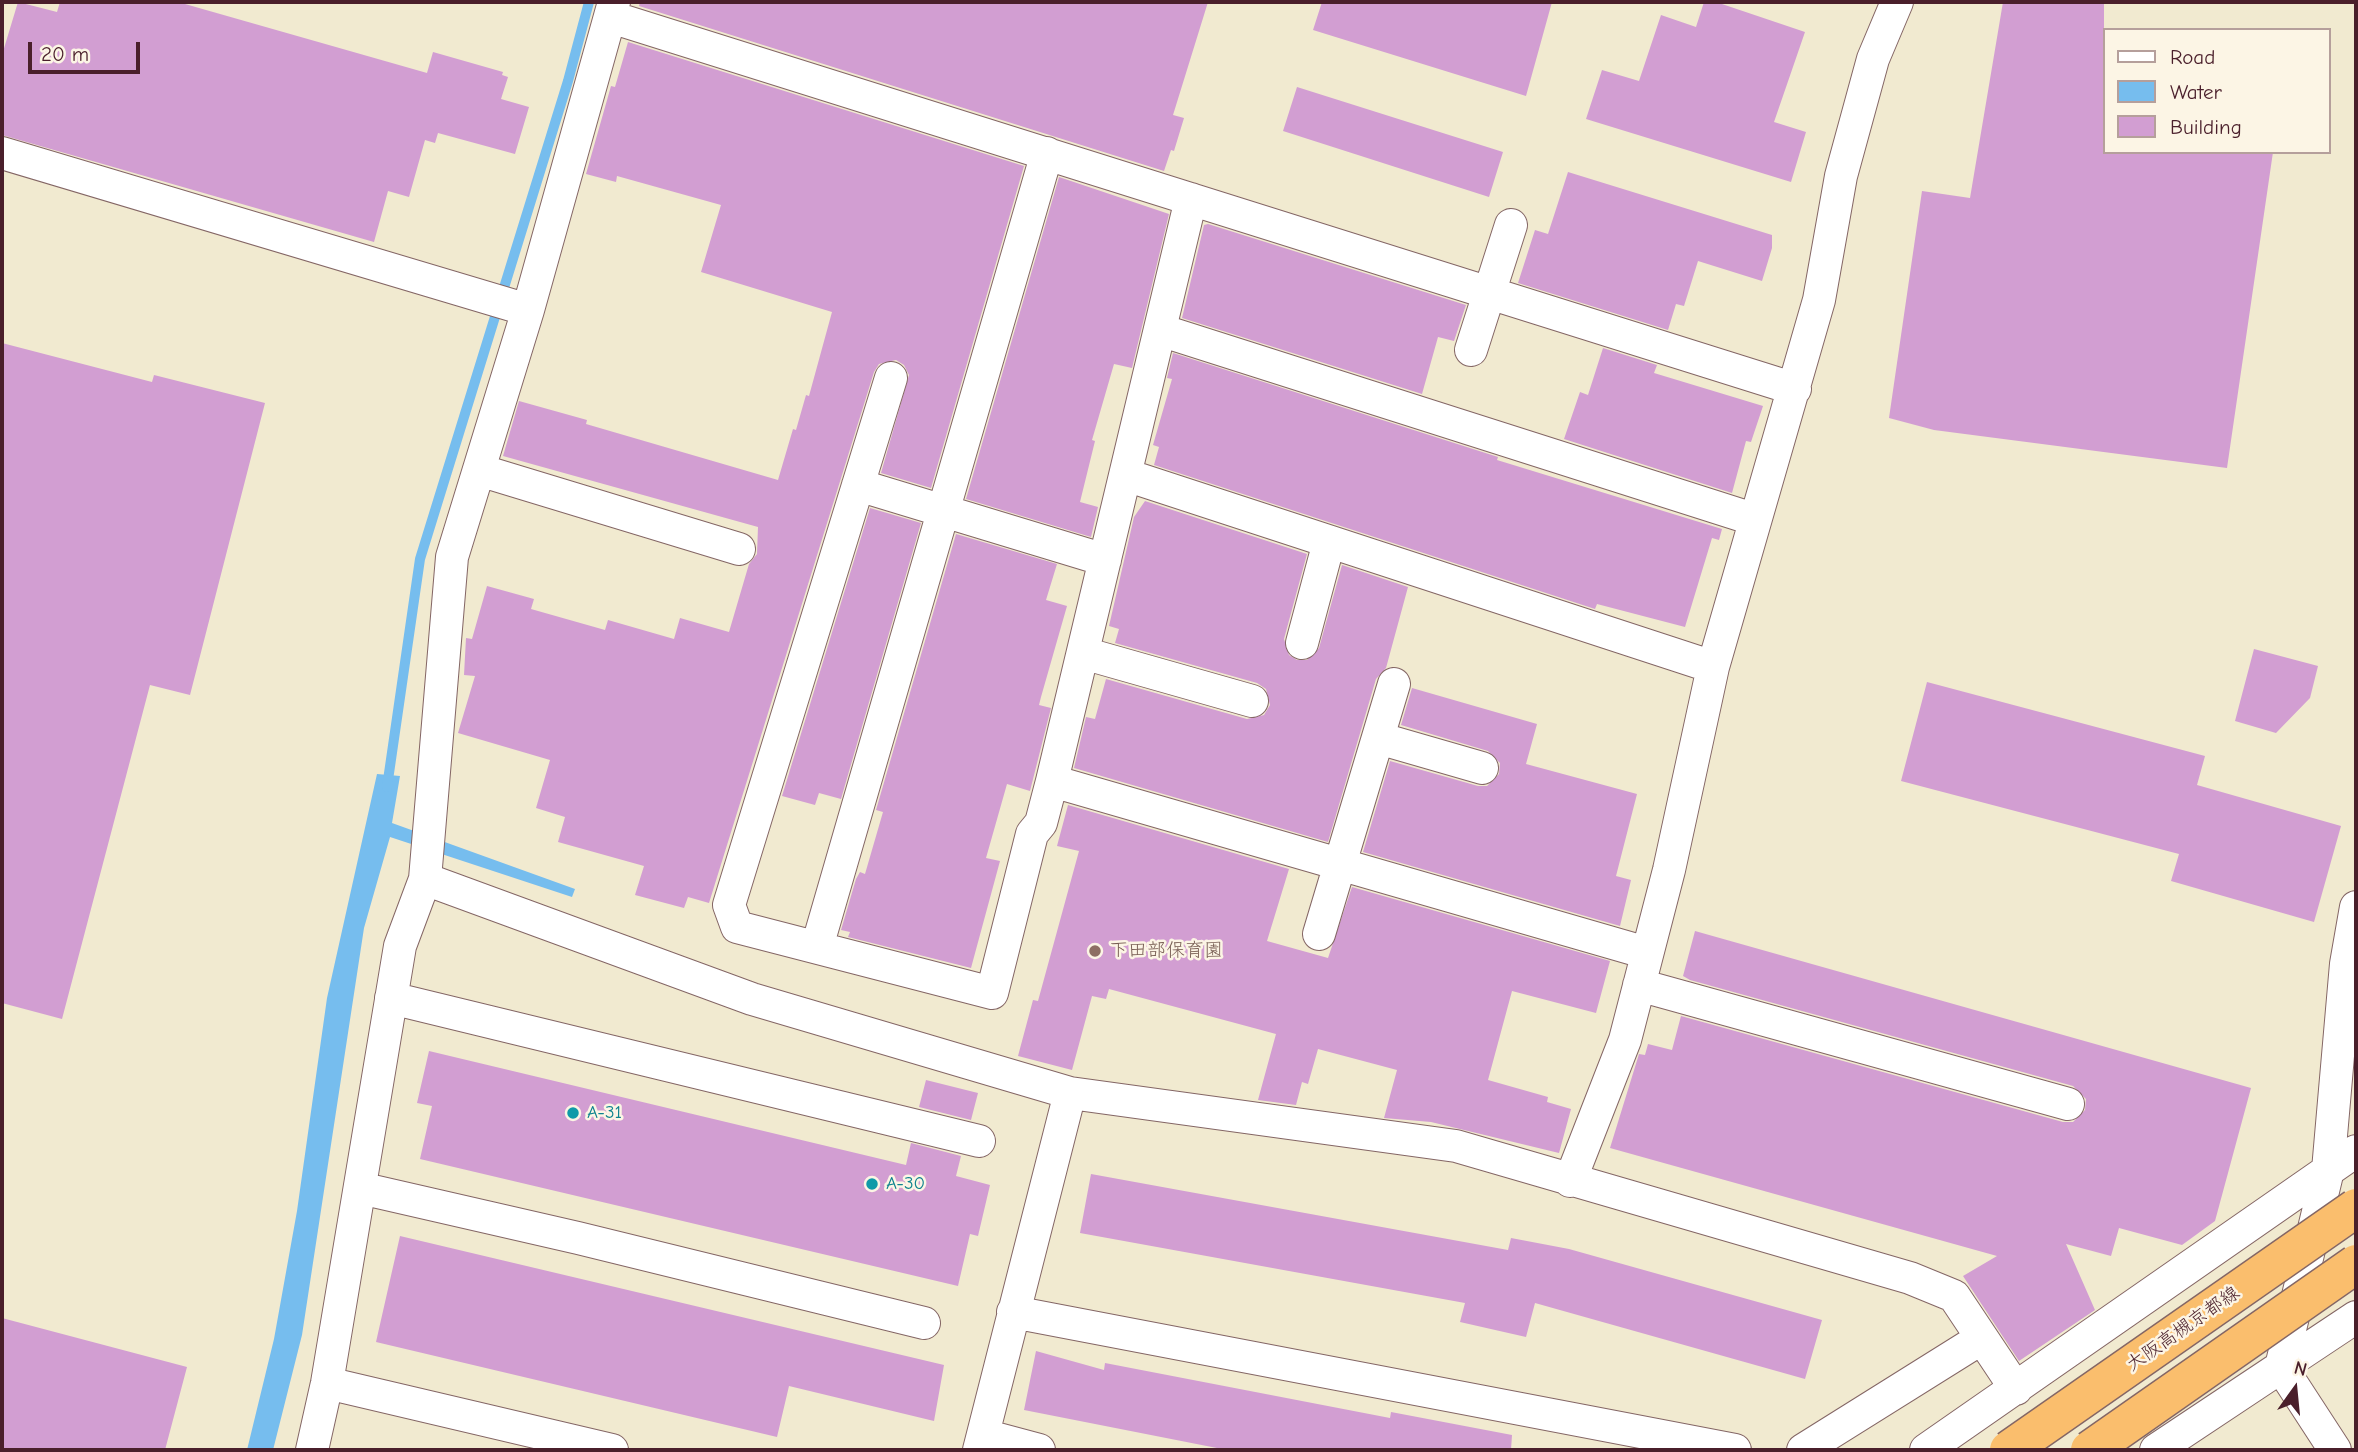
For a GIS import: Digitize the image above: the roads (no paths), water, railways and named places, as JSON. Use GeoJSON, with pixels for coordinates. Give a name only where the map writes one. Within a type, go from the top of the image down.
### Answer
{"type":"FeatureCollection","features":[{"type":"Feature","properties":{"kind":"main road","name":"大阪高槻京都線"},"geometry":{"type":"LineString","coordinates":[[2009,1450],[2356,1208]]}},
{"type":"Feature","properties":{"kind":"main road"},"geometry":{"type":"LineString","coordinates":[[2090,1450],[2356,1264]]}},
{"type":"Feature","properties":{"kind":"street"},"geometry":{"type":"LineString","coordinates":[[1570,1181],[1625,1040],[1669,870],[1713,667],[1753,519],[1795,389],[1819,300],[1841,176],[1873,59],[1897,2]]}},
{"type":"Feature","properties":{"kind":"street"},"geometry":{"type":"LineString","coordinates":[[312,1450],[327,1383],[400,946],[428,854],[452,557],[479,470],[508,304],[613,9],[1047,153],[1795,389]]}},
{"type":"Feature","properties":{"kind":"street"},"geometry":{"type":"LineString","coordinates":[[2,153],[508,304]]}},
{"type":"Feature","properties":{"kind":"street"},"geometry":{"type":"LineString","coordinates":[[817,947],[1047,153]]}},
{"type":"Feature","properties":{"kind":"street"},"geometry":{"type":"LineString","coordinates":[[891,378],[729,905],[737,926],[992,993],[1031,834],[1041,823],[1052,781],[1191,198]]}},
{"type":"Feature","properties":{"kind":"street"},"geometry":{"type":"LineString","coordinates":[[1471,350],[1511,225]]}},
{"type":"Feature","properties":{"kind":"street"},"geometry":{"type":"LineString","coordinates":[[1160,330],[1753,519]]}},
{"type":"Feature","properties":{"kind":"street"},"geometry":{"type":"LineString","coordinates":[[479,470],[739,548]]}},
{"type":"Feature","properties":{"kind":"street"},"geometry":{"type":"LineString","coordinates":[[1126,475],[1713,667]]}},
{"type":"Feature","properties":{"kind":"street"},"geometry":{"type":"LineString","coordinates":[[858,485],[1105,560]]}},
{"type":"Feature","properties":{"kind":"street"},"geometry":{"type":"LineString","coordinates":[[1302,643],[1329,542]]}},
{"type":"Feature","properties":{"kind":"street"},"geometry":{"type":"LineString","coordinates":[[1083,653],[1252,701]]}},
{"type":"Feature","properties":{"kind":"street"},"geometry":{"type":"LineString","coordinates":[[1319,934],[1394,684]]}},
{"type":"Feature","properties":{"kind":"street"},"geometry":{"type":"LineString","coordinates":[[1378,738],[1482,768]]}},
{"type":"Feature","properties":{"kind":"street"},"geometry":{"type":"LineString","coordinates":[[1052,781],[1647,953]]}},
{"type":"Feature","properties":{"kind":"street"},"geometry":{"type":"LineString","coordinates":[[428,854],[752,999],[1070,1093],[1456,1146],[1910,1278],[1954,1296],[2016,1389]]}},
{"type":"Feature","properties":{"kind":"street"},"geometry":{"type":"LineString","coordinates":[[2335,1450],[2281,1367],[2328,1170],[2346,964],[2356,907]]}},
{"type":"Feature","properties":{"kind":"street"},"geometry":{"type":"LineString","coordinates":[[1639,985],[2068,1104]]}},
{"type":"Feature","properties":{"kind":"street"},"geometry":{"type":"LineString","coordinates":[[391,998],[979,1141]]}},
{"type":"Feature","properties":{"kind":"street"},"geometry":{"type":"LineString","coordinates":[[1039,1450],[981,1443],[1070,1093]]}},
{"type":"Feature","properties":{"kind":"street"},"geometry":{"type":"LineString","coordinates":[[1926,1450],[2356,1151]]}},
{"type":"Feature","properties":{"kind":"street"},"geometry":{"type":"LineString","coordinates":[[360,1188],[924,1323]]}},
{"type":"Feature","properties":{"kind":"street"},"geometry":{"type":"LineString","coordinates":[[1013,1312],[1735,1450]]}},
{"type":"Feature","properties":{"kind":"street"},"geometry":{"type":"LineString","coordinates":[[2156,1450],[2356,1317]]}},
{"type":"Feature","properties":{"kind":"street"},"geometry":{"type":"LineString","coordinates":[[1803,1450],[1982,1338]]}},
{"type":"Feature","properties":{"kind":"street"},"geometry":{"type":"LineString","coordinates":[[327,1383],[612,1450]]}},
{"type":"Feature","properties":{"kind":"water"},"geometry":{"type":"Polygon","coordinates":[[[377,774],[400,776],[392,823],[575,889],[572,897],[390,837],[364,928],[302,1335],[273,1450],[247,1450],[274,1339],[297,1211],[327,998],[377,774]]]}},
{"type":"Feature","properties":{"kind":"waterway"},"geometry":{"type":"LineString","coordinates":[[387,787],[420,559],[568,81],[589,2]]}},
{"type":"Feature","properties":{"kind":"place","name":"下田部保育園"},"geometry":{"type":"Point","coordinates":[1095,951]}},
{"type":"Feature","properties":{"kind":"place","name":"A-31"},"geometry":{"type":"Point","coordinates":[573,1113]}},
{"type":"Feature","properties":{"kind":"place","name":"A-30"},"geometry":{"type":"Point","coordinates":[872,1184]}}]}
